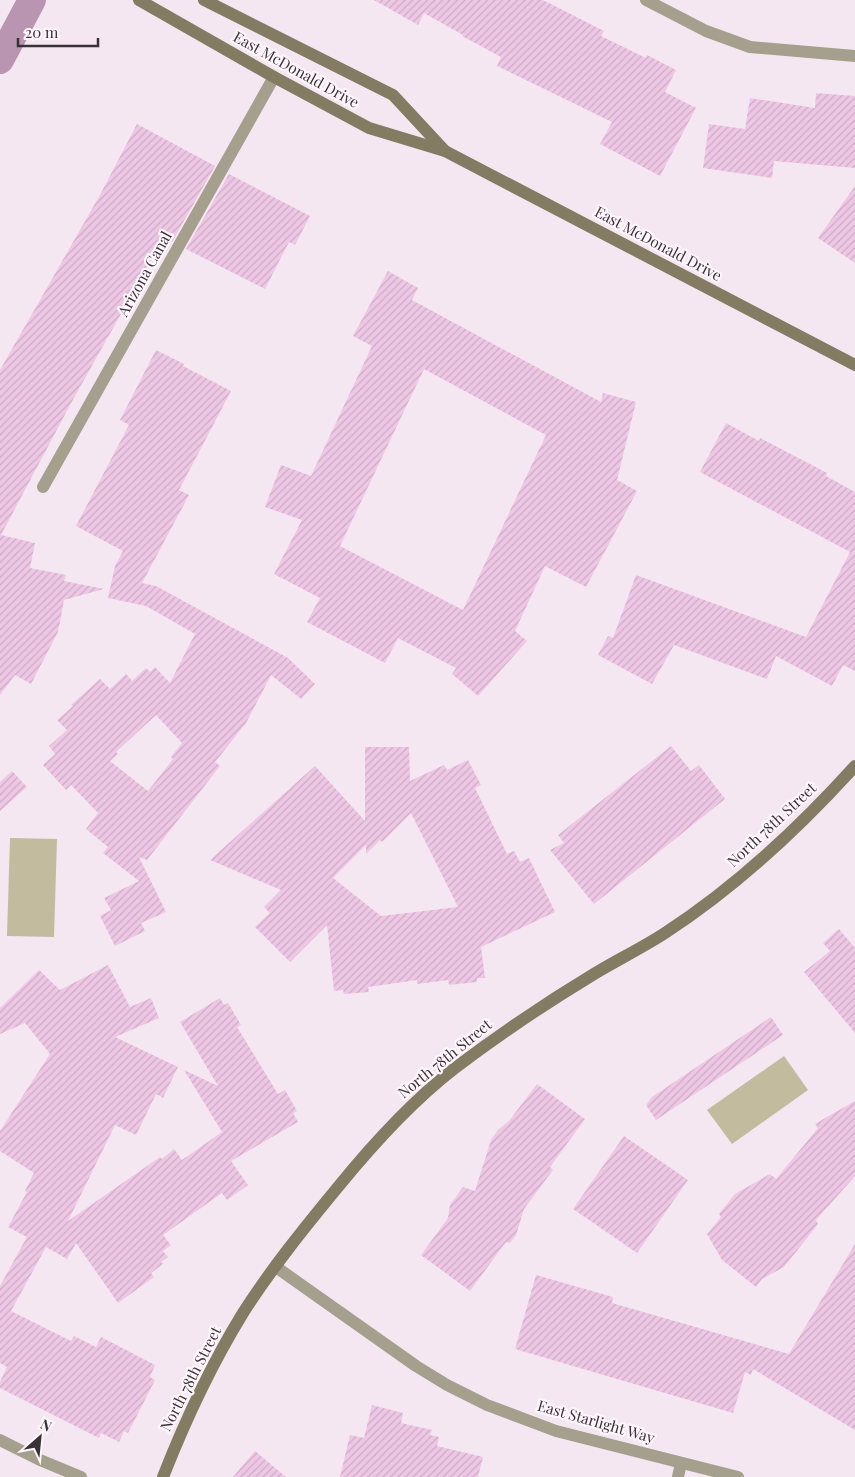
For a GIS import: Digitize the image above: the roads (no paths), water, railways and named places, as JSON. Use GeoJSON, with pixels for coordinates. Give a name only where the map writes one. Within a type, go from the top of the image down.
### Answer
{"type":"FeatureCollection","features":[{"type":"Feature","properties":{"kind":"main road","name":"East McDonald Drive"},"geometry":{"type":"LineString","coordinates":[[139,0],[274,77],[369,128],[445,151],[855,365]]}},
{"type":"Feature","properties":{"kind":"main road","name":"East McDonald Drive"},"geometry":{"type":"LineString","coordinates":[[204,0],[393,95],[445,151]]}},
{"type":"Feature","properties":{"kind":"main road","name":"North 78th Street"},"geometry":{"type":"LineString","coordinates":[[163,1477],[196,1399],[244,1313],[307,1224],[355,1166],[404,1113],[446,1076],[501,1035],[593,975],[664,934],[730,887],[806,818],[855,766]]}},
{"type":"Feature","properties":{"kind":"street"},"geometry":{"type":"LineString","coordinates":[[646,0],[706,31],[750,47],[855,56]]}},
{"type":"Feature","properties":{"kind":"street","name":"Arizona Canal"},"geometry":{"type":"LineString","coordinates":[[43,487],[274,77]]}},
{"type":"Feature","properties":{"kind":"street","name":"East Starlight Way"},"geometry":{"type":"LineString","coordinates":[[276,1267],[416,1366],[447,1385],[487,1404],[556,1431],[738,1477]]}},
{"type":"Feature","properties":{"kind":"street"},"geometry":{"type":"LineString","coordinates":[[0,1440],[40,1460],[81,1477]]}},
{"type":"Feature","properties":{"kind":"street"},"geometry":{"type":"LineString","coordinates":[[678,1477],[681,1463]]}},
{"type":"Feature","properties":{"kind":"waterway"},"geometry":{"type":"LineString","coordinates":[[0,60],[32,0]]}}]}
